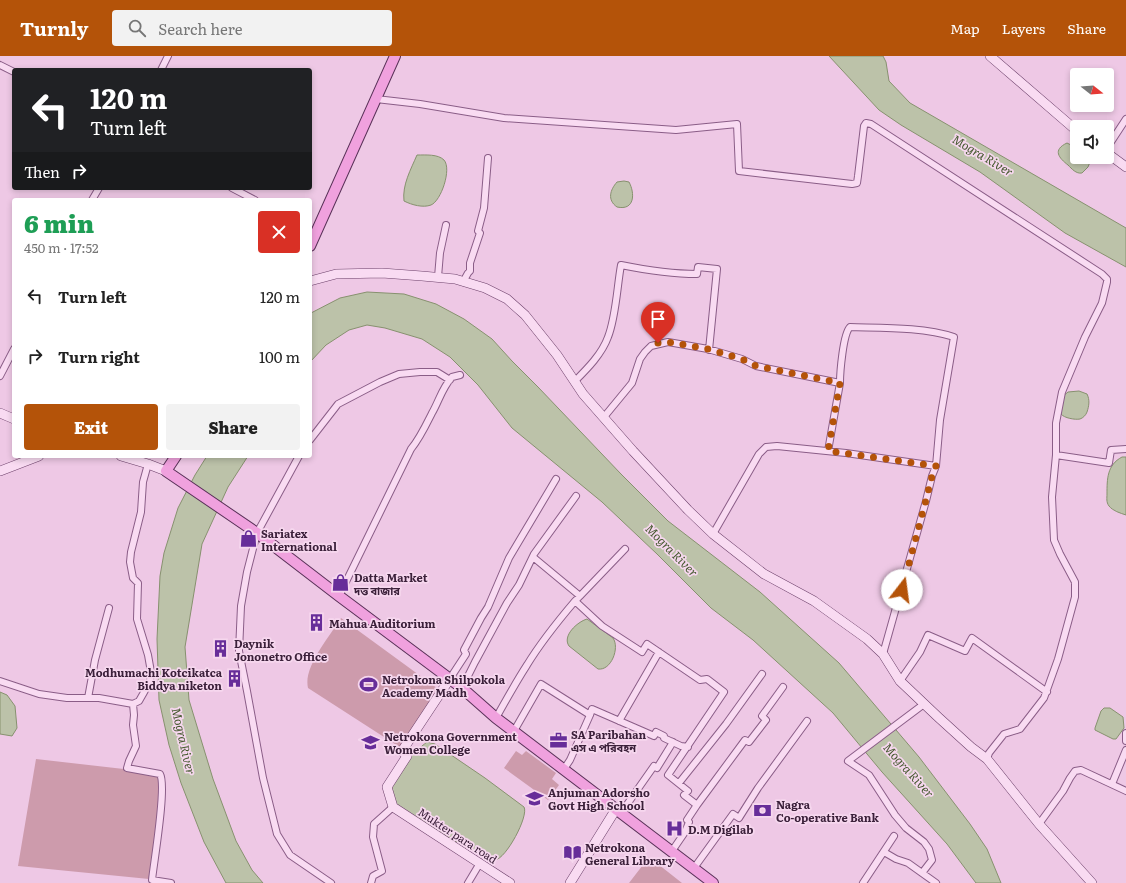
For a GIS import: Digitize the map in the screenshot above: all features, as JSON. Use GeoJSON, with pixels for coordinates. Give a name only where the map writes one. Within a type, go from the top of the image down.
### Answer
{"type":"FeatureCollection","features":[{"type":"Feature","properties":{"kind":"main road"},"geometry":{"type":"LineString","coordinates":[[313,234],[395,56]]}},
{"type":"Feature","properties":{"kind":"main road"},"geometry":{"type":"LineString","coordinates":[[175,458],[166,471],[254,530],[462,688],[496,718],[713,883]]}},
{"type":"Feature","properties":{"kind":"street"},"geometry":{"type":"LineString","coordinates":[[162,68],[168,56]]}},
{"type":"Feature","properties":{"kind":"street"},"geometry":{"type":"LineString","coordinates":[[990,56],[1070,125]]}},
{"type":"Feature","properties":{"kind":"street"},"geometry":{"type":"LineString","coordinates":[[0,65],[12,71]]}},
{"type":"Feature","properties":{"kind":"street"},"geometry":{"type":"LineString","coordinates":[[376,99],[420,104],[504,118],[676,130],[737,124],[740,171],[852,184],[857,182],[864,126],[866,123],[871,124],[1070,252],[1107,279],[1102,303],[1085,337],[1062,392],[1056,423],[1056,455],[1052,497],[1054,540],[1075,582],[1075,596],[1047,692],[1020,729],[1004,734],[986,759]]}},
{"type":"Feature","properties":{"kind":"street"},"geometry":{"type":"LineString","coordinates":[[1114,137],[1126,119]]}},
{"type":"Feature","properties":{"kind":"street"},"geometry":{"type":"LineString","coordinates":[[463,282],[470,272],[470,263],[480,233],[478,231],[484,208],[488,158]]}},
{"type":"Feature","properties":{"kind":"street"},"geometry":{"type":"LineString","coordinates":[[1114,158],[1126,167]]}},
{"type":"Feature","properties":{"kind":"street"},"geometry":{"type":"LineString","coordinates":[[236,190],[251,198]]}},
{"type":"Feature","properties":{"kind":"street"},"geometry":{"type":"LineString","coordinates":[[438,278],[440,253],[446,225]]}},
{"type":"Feature","properties":{"kind":"street"},"geometry":{"type":"LineString","coordinates":[[575,381],[608,338],[612,324],[621,264],[662,273],[696,274],[698,267],[717,269],[709,350]]}},
{"type":"Feature","properties":{"kind":"street"},"geometry":{"type":"LineString","coordinates":[[312,280],[336,274],[382,273],[438,278],[463,282],[485,288],[507,299],[525,315],[557,355],[583,394],[688,510],[713,534],[764,574],[814,602],[867,639],[883,654],[900,681],[986,759],[1039,824],[1092,883]]}},
{"type":"Feature","properties":{"kind":"street"},"geometry":{"type":"LineString","coordinates":[[828,451],[840,383],[846,336],[850,327],[911,330],[954,337],[940,420],[936,466],[883,654]]}},
{"type":"Feature","properties":{"kind":"street"},"geometry":{"type":"LineString","coordinates":[[604,417],[632,383],[640,359],[651,346],[668,342],[709,350],[742,359],[756,366],[840,383]]}},
{"type":"Feature","properties":{"kind":"street"},"geometry":{"type":"LineString","coordinates":[[0,376],[12,353]]}},
{"type":"Feature","properties":{"kind":"street"},"geometry":{"type":"LineString","coordinates":[[312,437],[338,404],[380,382],[399,374],[437,372],[450,380]]}},
{"type":"Feature","properties":{"kind":"street"},"geometry":{"type":"LineString","coordinates":[[339,596],[411,449],[417,441],[443,390],[452,377],[460,375]]}},
{"type":"Feature","properties":{"kind":"street"},"geometry":{"type":"LineString","coordinates":[[0,413],[12,418]]}},
{"type":"Feature","properties":{"kind":"street"},"geometry":{"type":"LineString","coordinates":[[713,534],[761,450],[766,447],[777,446],[828,451],[936,466]]}},
{"type":"Feature","properties":{"kind":"street"},"geometry":{"type":"LineString","coordinates":[[1056,455],[1109,463],[1111,450],[1126,449]]}},
{"type":"Feature","properties":{"kind":"street"},"geometry":{"type":"LineString","coordinates":[[0,471],[34,458]]}},
{"type":"Feature","properties":{"kind":"street"},"geometry":{"type":"LineString","coordinates":[[128,458],[166,471]]}},
{"type":"Feature","properties":{"kind":"street"},"geometry":{"type":"LineString","coordinates":[[298,458],[254,530],[241,606],[239,651],[263,778],[277,834],[290,855],[331,883]]}},
{"type":"Feature","properties":{"kind":"street"},"geometry":{"type":"LineString","coordinates":[[0,681],[39,694],[67,698],[99,698],[133,704],[139,701],[150,681],[151,672],[144,638],[137,618],[138,583],[133,578],[130,562],[141,512],[143,482],[148,464]]}},
{"type":"Feature","properties":{"kind":"street"},"geometry":{"type":"LineString","coordinates":[[371,883],[373,876],[382,871],[373,837],[374,824],[393,807],[387,787],[407,756],[402,751],[466,654],[464,650],[488,607],[509,558],[556,479]]}},
{"type":"Feature","properties":{"kind":"street"},"geometry":{"type":"LineString","coordinates":[[462,688],[533,557],[576,496]]}},
{"type":"Feature","properties":{"kind":"street"},"geometry":{"type":"LineString","coordinates":[[496,718],[526,666],[560,618],[624,549]]}},
{"type":"Feature","properties":{"kind":"street"},"geometry":{"type":"LineString","coordinates":[[533,557],[578,599],[602,626],[642,652],[647,644],[700,680],[707,679],[724,692],[668,775],[688,791],[684,795],[697,805]]}},
{"type":"Feature","properties":{"kind":"street"},"geometry":{"type":"LineString","coordinates":[[88,698],[95,660],[109,608]]}},
{"type":"Feature","properties":{"kind":"street"},"geometry":{"type":"LineString","coordinates":[[900,681],[920,652],[928,635],[965,651],[972,638],[1047,692]]}},
{"type":"Feature","properties":{"kind":"street"},"geometry":{"type":"LineString","coordinates":[[619,721],[659,652]]}},
{"type":"Feature","properties":{"kind":"street"},"geometry":{"type":"LineString","coordinates":[[679,783],[726,724],[762,674]]}},
{"type":"Feature","properties":{"kind":"street"},"geometry":{"type":"LineString","coordinates":[[514,731],[541,684],[590,714]]}},
{"type":"Feature","properties":{"kind":"street"},"geometry":{"type":"LineString","coordinates":[[672,851],[685,832],[689,822],[687,820],[697,805],[745,740],[749,742],[754,737],[766,720],[762,716],[783,687]]}},
{"type":"Feature","properties":{"kind":"street"},"geometry":{"type":"LineString","coordinates":[[133,704],[133,725],[136,746],[127,768],[161,775],[162,799],[152,880],[171,883]]}},
{"type":"Feature","properties":{"kind":"street"},"geometry":{"type":"LineString","coordinates":[[922,873],[932,860],[929,849],[924,842],[906,828],[895,815],[870,775],[848,761],[924,704]]}},
{"type":"Feature","properties":{"kind":"street"},"geometry":{"type":"LineString","coordinates":[[564,769],[570,760],[592,710],[654,736],[656,732],[664,736],[664,738],[681,746],[688,747]]}},
{"type":"Feature","properties":{"kind":"street"},"geometry":{"type":"LineString","coordinates":[[694,868],[733,814],[739,818],[758,788],[807,720]]}},
{"type":"Feature","properties":{"kind":"street"},"geometry":{"type":"LineString","coordinates":[[1126,733],[1126,741]]}},
{"type":"Feature","properties":{"kind":"street"},"geometry":{"type":"LineString","coordinates":[[570,883],[619,811],[654,766],[657,768],[673,742]]}},
{"type":"Feature","properties":{"kind":"street"},"geometry":{"type":"LineString","coordinates":[[1112,784],[1126,750]]}},
{"type":"Feature","properties":{"kind":"street"},"geometry":{"type":"LineString","coordinates":[[1039,824],[1063,791],[1075,771],[1081,770],[1126,791]]}},
{"type":"Feature","properties":{"kind":"street","name":"Mukter para road"},"geometry":{"type":"LineString","coordinates":[[393,807],[510,883]]}},
{"type":"Feature","properties":{"kind":"street"},"geometry":{"type":"LineString","coordinates":[[863,883],[894,836]]}},
{"type":"Feature","properties":{"kind":"street"},"geometry":{"type":"LineString","coordinates":[[884,852],[896,860],[908,863],[936,883]]}},
{"type":"Feature","properties":{"kind":"street"},"geometry":{"type":"LineString","coordinates":[[468,883],[480,863]]}},
{"type":"Feature","properties":{"kind":"shaded area"},"geometry":{"type":"Polygon","coordinates":[[[341,618],[441,691],[401,748],[308,688],[308,680],[313,661],[341,618]]]}},
{"type":"Feature","properties":{"kind":"shaded area"},"geometry":{"type":"Polygon","coordinates":[[[516,751],[522,755],[526,751],[556,773],[552,779],[559,785],[548,800],[504,768],[516,751]]]}},
{"type":"Feature","properties":{"kind":"shaded area"},"geometry":{"type":"Polygon","coordinates":[[[36,759],[150,772],[160,775],[160,795],[149,879],[18,866],[36,759]]]}},
{"type":"Feature","properties":{"kind":"shaded area"},"geometry":{"type":"Polygon","coordinates":[[[649,857],[682,883],[629,883],[649,857]]]}},
{"type":"Feature","properties":{"kind":"water","name":"Mogra River"},"geometry":{"type":"Polygon","coordinates":[[[829,56],[883,56],[886,62],[889,81],[910,103],[1126,228],[1126,267],[1065,233],[980,172],[901,125],[879,110],[829,56]]]}},
{"type":"Feature","properties":{"kind":"water"},"geometry":{"type":"Polygon","coordinates":[[[1067,143],[1070,144],[1070,164],[1089,164],[1082,173],[1074,171],[1062,160],[1058,154],[1058,151],[1067,143]]]}},
{"type":"Feature","properties":{"kind":"water"},"geometry":{"type":"Polygon","coordinates":[[[417,155],[432,155],[439,157],[444,160],[446,164],[446,177],[442,191],[435,202],[428,206],[418,206],[404,201],[404,189],[417,155]]]}},
{"type":"Feature","properties":{"kind":"water"},"geometry":{"type":"Polygon","coordinates":[[[617,182],[629,182],[633,196],[630,204],[623,208],[617,207],[614,204],[611,198],[611,192],[617,182]]]}},
{"type":"Feature","properties":{"kind":"water","name":"Mogra River"},"geometry":{"type":"Polygon","coordinates":[[[367,292],[404,294],[436,304],[464,319],[492,339],[668,521],[760,592],[839,663],[919,757],[970,824],[987,849],[1001,883],[976,883],[947,844],[882,772],[833,713],[753,640],[711,608],[602,502],[512,428],[478,385],[450,357],[422,339],[385,328],[367,325],[349,330],[326,345],[312,360],[312,312],[340,298],[367,292]]]}},
{"type":"Feature","properties":{"kind":"water"},"geometry":{"type":"Polygon","coordinates":[[[1079,391],[1087,394],[1088,396],[1089,405],[1086,414],[1080,419],[1065,417],[1061,414],[1060,410],[1062,397],[1068,392],[1079,391]]]}},
{"type":"Feature","properties":{"kind":"water"},"geometry":{"type":"Polygon","coordinates":[[[1122,457],[1126,457],[1126,515],[1112,509],[1107,500],[1107,483],[1109,473],[1113,464],[1122,457]]]}},
{"type":"Feature","properties":{"kind":"water","name":"Mogra River"},"geometry":{"type":"Polygon","coordinates":[[[206,458],[247,458],[228,487],[202,544],[185,647],[189,700],[213,779],[236,841],[252,870],[263,883],[226,883],[204,842],[181,783],[169,745],[159,700],[157,639],[160,576],[164,553],[178,508],[206,458]]]}},
{"type":"Feature","properties":{"kind":"water"},"geometry":{"type":"Polygon","coordinates":[[[587,619],[613,638],[615,642],[615,653],[613,658],[603,669],[598,669],[569,646],[567,642],[569,634],[575,626],[587,619]]]}},
{"type":"Feature","properties":{"kind":"water"},"geometry":{"type":"Polygon","coordinates":[[[0,692],[7,695],[15,706],[17,728],[12,736],[0,734],[0,692]]]}},
{"type":"Feature","properties":{"kind":"water"},"geometry":{"type":"Polygon","coordinates":[[[1104,708],[1110,708],[1123,717],[1124,728],[1116,739],[1095,730],[1101,711],[1104,708]]]}},
{"type":"Feature","properties":{"kind":"water"},"geometry":{"type":"Polygon","coordinates":[[[427,742],[435,744],[524,807],[525,812],[516,836],[500,858],[495,860],[488,858],[461,844],[411,815],[395,802],[391,787],[396,775],[411,756],[427,742]]]}},
{"type":"Feature","properties":{"kind":"place","name":"Sariatex International"},"geometry":{"type":"Point","coordinates":[248,539]}},
{"type":"Feature","properties":{"kind":"place","name":"Datta Market দত্ত বাজার"},"geometry":{"type":"Point","coordinates":[341,583]}},
{"type":"Feature","properties":{"kind":"place","name":"Mahua Auditorium"},"geometry":{"type":"Point","coordinates":[316,623]}},
{"type":"Feature","properties":{"kind":"place","name":"Daynik Jononetro Office"},"geometry":{"type":"Point","coordinates":[221,649]}},
{"type":"Feature","properties":{"kind":"place","name":"Modhumachi Kotcikatca Biddya niketon"},"geometry":{"type":"Point","coordinates":[235,678]}},
{"type":"Feature","properties":{"kind":"place","name":"Netrokona Shilpokola Academy Madh"},"geometry":{"type":"Point","coordinates":[369,685]}},
{"type":"Feature","properties":{"kind":"place","name":"SA Paribahan এস এ পরিবহন"},"geometry":{"type":"Point","coordinates":[558,740]}},
{"type":"Feature","properties":{"kind":"place","name":"Netrokona Government Women College"},"geometry":{"type":"Point","coordinates":[371,742]}},
{"type":"Feature","properties":{"kind":"place","name":"Anjuman Adorsho Govt High School"},"geometry":{"type":"Point","coordinates":[535,798]}},
{"type":"Feature","properties":{"kind":"place","name":"Nagra Co-operative Bank"},"geometry":{"type":"Point","coordinates":[763,810]}},
{"type":"Feature","properties":{"kind":"place","name":"D.M Digilab"},"geometry":{"type":"Point","coordinates":[675,829]}},
{"type":"Feature","properties":{"kind":"place","name":"Netrokona General Library"},"geometry":{"type":"Point","coordinates":[572,853]}},
{"type":"Feature","properties":{"kind":"route"},"geometry":{"type":"LineString","coordinates":[[658,343],[668,342],[708,349],[742,359],[756,366],[840,383],[828,451],[936,466],[932,476],[902,590]]}}]}
